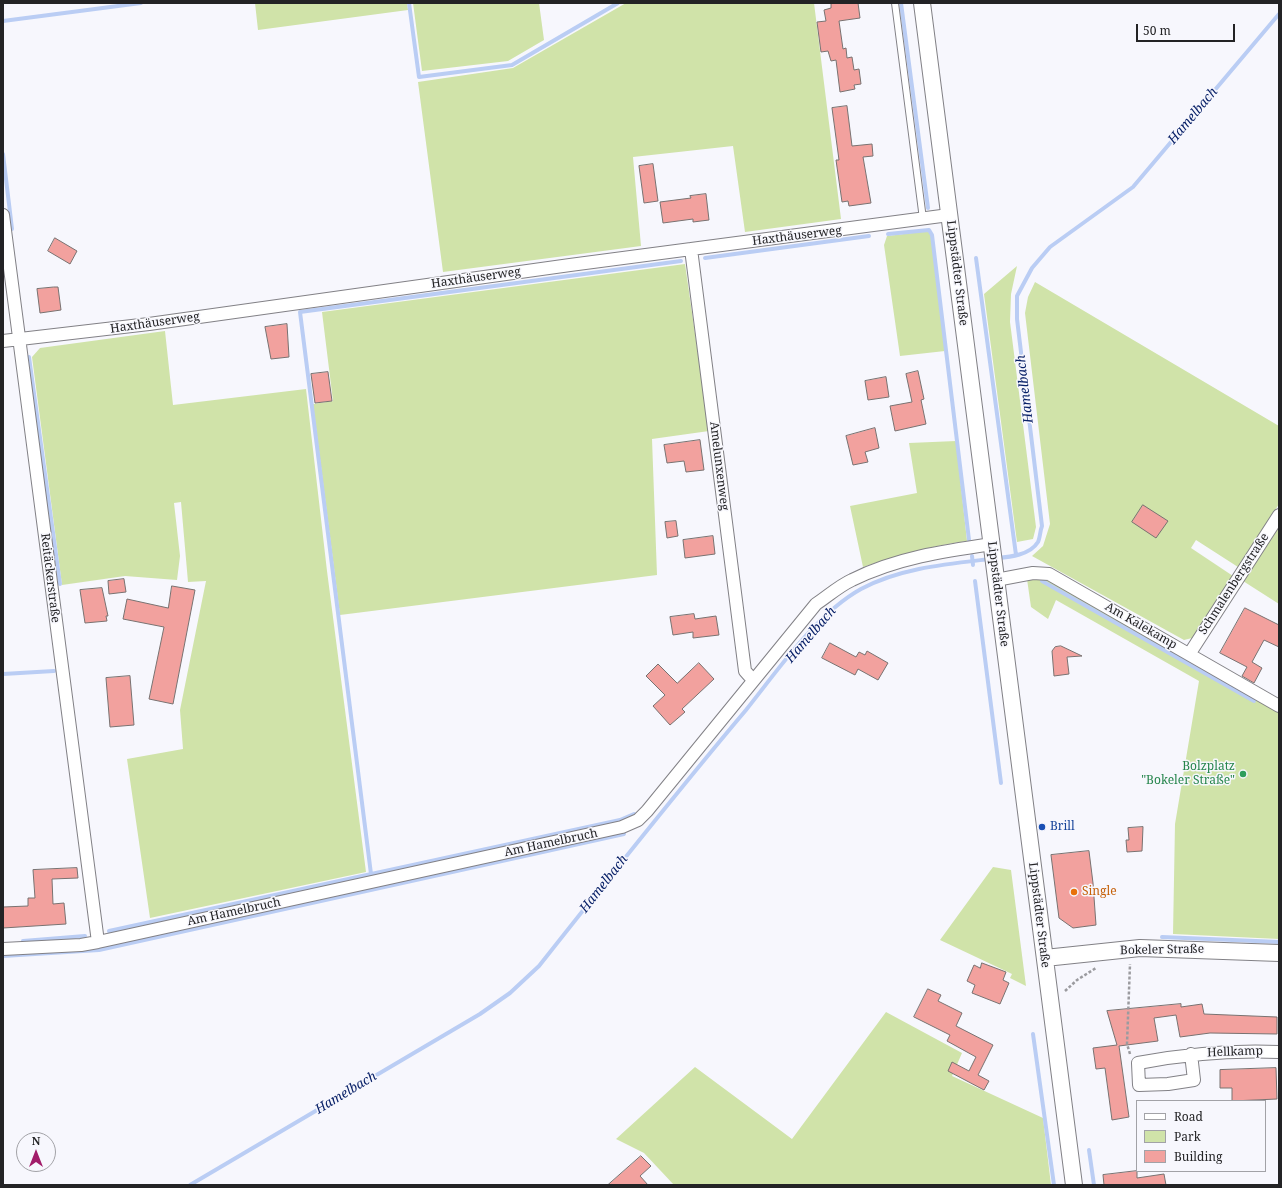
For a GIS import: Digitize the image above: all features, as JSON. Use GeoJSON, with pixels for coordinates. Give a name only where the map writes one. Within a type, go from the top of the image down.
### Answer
{"type":"FeatureCollection","features":[{"type":"Feature","properties":{"kind":"street","name":"Lippstädter Straße"},"geometry":{"type":"LineString","coordinates":[[922,3],[1074,1185]]}},
{"type":"Feature","properties":{"kind":"street","name":"Reitäckerstraße"},"geometry":{"type":"LineString","coordinates":[[3,215],[98,942]]}},
{"type":"Feature","properties":{"kind":"street","name":"Haxthäuserweg"},"geometry":{"type":"LineString","coordinates":[[3,341],[949,215]]}},
{"type":"Feature","properties":{"kind":"street","name":"Amelunxenweg"},"geometry":{"type":"LineString","coordinates":[[691,249],[745,671],[753,680]]}},
{"type":"Feature","properties":{"kind":"street","name":"Schmalenbergstraße"},"geometry":{"type":"LineString","coordinates":[[1190,653],[1279,515]]}},
{"type":"Feature","properties":{"kind":"street","name":"Am Hamelbruch"},"geometry":{"type":"LineString","coordinates":[[3,949],[81,945],[98,942],[622,827],[638,820],[647,811],[816,604],[851,580],[902,560],[935,552],[992,546]]}},
{"type":"Feature","properties":{"kind":"street","name":"Am Kalekamp"},"geometry":{"type":"LineString","coordinates":[[995,574],[1050,574],[1190,653],[1279,706]]}},
{"type":"Feature","properties":{"kind":"street","name":"Bokeler Straße"},"geometry":{"type":"LineString","coordinates":[[1045,958],[1140,948],[1279,953]]}},
{"type":"Feature","properties":{"kind":"street","name":"Hellkamp"},"geometry":{"type":"LineString","coordinates":[[1191,1054],[1194,1080],[1168,1084],[1139,1085],[1138,1062],[1191,1054],[1248,1050],[1279,1052]]}},
{"type":"Feature","properties":{"kind":"lane"},"geometry":{"type":"LineString","coordinates":[[894,3],[923,219]]}},
{"type":"Feature","properties":{"kind":"path"},"geometry":{"type":"LineString","coordinates":[[1130,959],[1127,1044],[1131,1057],[1138,1062]]}},
{"type":"Feature","properties":{"kind":"green space"},"geometry":{"type":"Polygon","coordinates":[[[255,3],[407,3],[408,10],[258,30],[255,3]]]}},
{"type":"Feature","properties":{"kind":"green space"},"geometry":{"type":"Polygon","coordinates":[[[413,3],[539,3],[544,40],[508,61],[422,71],[413,3]]]}},
{"type":"Feature","properties":{"kind":"green space"},"geometry":{"type":"Polygon","coordinates":[[[626,3],[814,3],[841,219],[745,232],[733,146],[633,157],[641,246],[443,272],[418,82],[513,68],[626,3]]]}},
{"type":"Feature","properties":{"kind":"green space"},"geometry":{"type":"Polygon","coordinates":[[[929,231],[931,235],[945,351],[900,356],[884,245],[887,236],[929,231]]]}},
{"type":"Feature","properties":{"kind":"green space"},"geometry":{"type":"Polygon","coordinates":[[[685,264],[709,431],[652,439],[657,575],[340,615],[313,404],[333,401],[322,312],[685,264]]]}},
{"type":"Feature","properties":{"kind":"green space"},"geometry":{"type":"Polygon","coordinates":[[[1017,266],[1011,294],[1010,322],[1036,527],[1033,539],[1017,542],[984,294],[1017,266]]]}},
{"type":"Feature","properties":{"kind":"green space"},"geometry":{"type":"Polygon","coordinates":[[[1035,282],[1279,426],[1279,504],[1238,567],[1196,540],[1191,548],[1233,576],[1192,638],[1184,640],[1032,556],[1043,546],[1050,524],[1025,313],[1028,297],[1035,282]]]}},
{"type":"Feature","properties":{"kind":"green space"},"geometry":{"type":"Polygon","coordinates":[[[165,331],[173,405],[306,389],[327,571],[366,872],[150,918],[127,759],[183,749],[180,710],[206,581],[188,582],[181,502],[174,503],[180,556],[177,580],[125,576],[62,585],[32,357],[40,348],[165,331]]]}},
{"type":"Feature","properties":{"kind":"green space"},"geometry":{"type":"Polygon","coordinates":[[[956,441],[967,541],[915,551],[863,567],[850,506],[917,493],[909,443],[956,441]]]}},
{"type":"Feature","properties":{"kind":"green space"},"geometry":{"type":"Polygon","coordinates":[[[1279,526],[1279,604],[1243,581],[1279,526]]]}},
{"type":"Feature","properties":{"kind":"green space"},"geometry":{"type":"Polygon","coordinates":[[[1027,579],[1050,579],[1279,712],[1279,939],[1173,934],[1175,824],[1199,681],[1056,600],[1048,619],[1031,607],[1027,579]]]}},
{"type":"Feature","properties":{"kind":"green space"},"geometry":{"type":"Polygon","coordinates":[[[993,867],[1011,870],[1026,986],[1010,978],[1012,974],[940,940],[993,867]]]}},
{"type":"Feature","properties":{"kind":"green space"},"geometry":{"type":"Polygon","coordinates":[[[886,1012],[962,1053],[952,1076],[1043,1118],[1051,1185],[674,1185],[644,1153],[616,1139],[695,1067],[792,1139],[886,1012]]]}},
{"type":"Feature","properties":{"kind":"building"},"geometry":{"type":"Polygon","coordinates":[[[858,3],[860,18],[839,21],[843,49],[846,48],[847,58],[852,57],[854,70],[859,69],[861,84],[854,85],[855,89],[840,92],[836,60],[831,61],[828,51],[821,52],[817,22],[826,21],[824,10],[831,8],[831,4],[858,3]]]}},
{"type":"Feature","properties":{"kind":"building"},"geometry":{"type":"Polygon","coordinates":[[[847,106],[852,146],[872,144],[873,156],[863,157],[871,203],[849,206],[848,201],[842,202],[836,160],[839,160],[832,108],[847,106]]]}},
{"type":"Feature","properties":{"kind":"building"},"geometry":{"type":"Polygon","coordinates":[[[653,164],[658,201],[644,203],[639,166],[653,164]]]}},
{"type":"Feature","properties":{"kind":"building"},"geometry":{"type":"Polygon","coordinates":[[[706,194],[709,220],[693,222],[693,219],[663,223],[660,202],[691,198],[690,196],[706,194]]]}},
{"type":"Feature","properties":{"kind":"building"},"geometry":{"type":"Polygon","coordinates":[[[55,238],[77,251],[70,264],[48,251],[55,238]]]}},
{"type":"Feature","properties":{"kind":"building"},"geometry":{"type":"Polygon","coordinates":[[[58,287],[61,310],[40,313],[37,289],[58,287]]]}},
{"type":"Feature","properties":{"kind":"building"},"geometry":{"type":"Polygon","coordinates":[[[287,324],[289,357],[271,359],[265,327],[287,324]]]}},
{"type":"Feature","properties":{"kind":"building"},"geometry":{"type":"Polygon","coordinates":[[[918,371],[924,399],[921,400],[926,424],[895,431],[890,406],[912,402],[906,374],[918,371]]]}},
{"type":"Feature","properties":{"kind":"building"},"geometry":{"type":"Polygon","coordinates":[[[328,372],[332,401],[315,403],[311,374],[328,372]]]}},
{"type":"Feature","properties":{"kind":"building"},"geometry":{"type":"Polygon","coordinates":[[[886,377],[889,397],[868,400],[865,381],[886,377]]]}},
{"type":"Feature","properties":{"kind":"building"},"geometry":{"type":"Polygon","coordinates":[[[875,428],[879,448],[865,452],[868,462],[853,465],[846,436],[875,428]]]}},
{"type":"Feature","properties":{"kind":"building"},"geometry":{"type":"Polygon","coordinates":[[[700,440],[704,470],[686,472],[684,461],[667,463],[664,445],[700,440]]]}},
{"type":"Feature","properties":{"kind":"building"},"geometry":{"type":"Polygon","coordinates":[[[1143,505],[1168,521],[1156,538],[1132,522],[1143,505]]]}},
{"type":"Feature","properties":{"kind":"building"},"geometry":{"type":"Polygon","coordinates":[[[676,521],[678,536],[667,538],[665,522],[676,521]]]}},
{"type":"Feature","properties":{"kind":"building"},"geometry":{"type":"Polygon","coordinates":[[[713,536],[715,554],[685,558],[683,540],[713,536]]]}},
{"type":"Feature","properties":{"kind":"building"},"geometry":{"type":"Polygon","coordinates":[[[124,579],[126,592],[109,594],[108,581],[124,579]]]}},
{"type":"Feature","properties":{"kind":"building"},"geometry":{"type":"Polygon","coordinates":[[[172,586],[195,590],[173,704],[149,699],[164,627],[123,619],[127,599],[168,608],[172,586]]]}},
{"type":"Feature","properties":{"kind":"building"},"geometry":{"type":"Polygon","coordinates":[[[102,588],[108,616],[106,616],[107,621],[85,623],[80,590],[102,588]]]}},
{"type":"Feature","properties":{"kind":"building"},"geometry":{"type":"Polygon","coordinates":[[[1245,608],[1279,625],[1279,647],[1264,640],[1252,662],[1262,668],[1254,683],[1242,676],[1247,667],[1220,653],[1245,608]]]}},
{"type":"Feature","properties":{"kind":"building"},"geometry":{"type":"Polygon","coordinates":[[[694,614],[695,619],[716,616],[719,635],[693,638],[693,632],[673,635],[670,617],[694,614]]]}},
{"type":"Feature","properties":{"kind":"building"},"geometry":{"type":"Polygon","coordinates":[[[830,643],[856,657],[859,652],[865,655],[867,651],[888,663],[878,680],[858,669],[855,675],[822,658],[830,643]]]}},
{"type":"Feature","properties":{"kind":"building"},"geometry":{"type":"Polygon","coordinates":[[[1061,646],[1082,656],[1067,657],[1069,674],[1054,676],[1052,651],[1055,647],[1061,646]]]}},
{"type":"Feature","properties":{"kind":"building"},"geometry":{"type":"Polygon","coordinates":[[[699,663],[714,679],[682,709],[685,712],[670,725],[653,706],[665,695],[646,676],[658,664],[677,683],[699,663]]]}},
{"type":"Feature","properties":{"kind":"building"},"geometry":{"type":"Polygon","coordinates":[[[130,676],[134,725],[110,727],[106,678],[130,676]]]}},
{"type":"Feature","properties":{"kind":"building"},"geometry":{"type":"Polygon","coordinates":[[[1143,827],[1142,851],[1127,852],[1126,840],[1129,840],[1128,828],[1143,827]]]}},
{"type":"Feature","properties":{"kind":"building","name":"Single"},"geometry":{"type":"Polygon","coordinates":[[[1089,851],[1096,925],[1073,928],[1059,918],[1051,855],[1089,851]]]}},
{"type":"Feature","properties":{"kind":"building"},"geometry":{"type":"Polygon","coordinates":[[[77,868],[78,878],[52,879],[53,904],[64,903],[66,924],[3,928],[3,907],[28,906],[28,898],[35,898],[33,870],[77,868]]]}},
{"type":"Feature","properties":{"kind":"building"},"geometry":{"type":"Polygon","coordinates":[[[982,963],[1006,972],[1003,980],[1009,983],[1000,1004],[972,993],[975,985],[967,981],[974,965],[980,968],[982,963]]]}},
{"type":"Feature","properties":{"kind":"building"},"geometry":{"type":"Polygon","coordinates":[[[928,989],[941,995],[938,1001],[962,1013],[956,1026],[993,1045],[978,1075],[989,1081],[984,1090],[948,1071],[952,1062],[969,1071],[976,1057],[947,1041],[950,1035],[914,1017],[928,989]]]}},
{"type":"Feature","properties":{"kind":"building"},"geometry":{"type":"Polygon","coordinates":[[[1181,1004],[1181,1007],[1202,1004],[1204,1014],[1277,1017],[1277,1034],[1210,1033],[1180,1037],[1176,1015],[1154,1018],[1158,1041],[1119,1046],[1129,1117],[1112,1120],[1105,1068],[1096,1069],[1093,1048],[1117,1045],[1107,1011],[1181,1004]]]}},
{"type":"Feature","properties":{"kind":"building"},"geometry":{"type":"Polygon","coordinates":[[[1276,1068],[1277,1099],[1232,1100],[1232,1088],[1220,1088],[1220,1070],[1276,1068]]]}},
{"type":"Feature","properties":{"kind":"building"},"geometry":{"type":"Polygon","coordinates":[[[641,1156],[651,1166],[640,1176],[648,1185],[608,1185],[641,1156]]]}},
{"type":"Feature","properties":{"kind":"building"},"geometry":{"type":"Polygon","coordinates":[[[1136,1171],[1137,1178],[1164,1174],[1166,1185],[1104,1185],[1103,1175],[1136,1171]]]}},
{"type":"Feature","properties":{"kind":"waterway"},"geometry":{"type":"LineString","coordinates":[[3,21],[141,3]]}},
{"type":"Feature","properties":{"kind":"waterway"},"geometry":{"type":"LineString","coordinates":[[409,3],[419,77],[512,65],[618,3]]}},
{"type":"Feature","properties":{"kind":"waterway"},"geometry":{"type":"LineString","coordinates":[[901,3],[928,208]]}},
{"type":"Feature","properties":{"kind":"waterway","name":"Hamelbach"},"geometry":{"type":"LineString","coordinates":[[997,558],[1025,553],[1030,550],[1038,542],[1042,526],[1017,319],[1017,296],[1032,268],[1050,247],[1133,187],[1279,14]]}},
{"type":"Feature","properties":{"kind":"waterway"},"geometry":{"type":"LineString","coordinates":[[3,154],[12,229]]}},
{"type":"Feature","properties":{"kind":"waterway"},"geometry":{"type":"LineString","coordinates":[[888,234],[929,230],[932,235],[969,540]]}},
{"type":"Feature","properties":{"kind":"waterway"},"geometry":{"type":"LineString","coordinates":[[705,258],[869,236]]}},
{"type":"Feature","properties":{"kind":"waterway"},"geometry":{"type":"LineString","coordinates":[[976,258],[1016,555]]}},
{"type":"Feature","properties":{"kind":"waterway"},"geometry":{"type":"LineString","coordinates":[[371,874],[300,312],[681,261]]}},
{"type":"Feature","properties":{"kind":"waterway"},"geometry":{"type":"LineString","coordinates":[[29,357],[60,584]]}},
{"type":"Feature","properties":{"kind":"waterway","name":"Hamelbach"},"geometry":{"type":"LineString","coordinates":[[972,556],[973,565]]}},
{"type":"Feature","properties":{"kind":"waterway","name":"Hamelbach"},"geometry":{"type":"LineString","coordinates":[[190,1185],[480,1014],[510,993],[539,966],[641,837],[799,644],[813,628],[844,600],[861,589],[892,576],[941,565],[990,559]]}},
{"type":"Feature","properties":{"kind":"waterway"},"geometry":{"type":"LineString","coordinates":[[975,581],[1001,783]]}},
{"type":"Feature","properties":{"kind":"waterway"},"geometry":{"type":"LineString","coordinates":[[1042,581],[1254,701]]}},
{"type":"Feature","properties":{"kind":"waterway"},"geometry":{"type":"LineString","coordinates":[[3,674],[54,671]]}},
{"type":"Feature","properties":{"kind":"waterway"},"geometry":{"type":"LineString","coordinates":[[109,931],[620,820],[634,814]]}},
{"type":"Feature","properties":{"kind":"waterway"},"geometry":{"type":"LineString","coordinates":[[3,956],[99,950],[624,834]]}},
{"type":"Feature","properties":{"kind":"waterway"},"geometry":{"type":"LineString","coordinates":[[23,941],[85,936]]}},
{"type":"Feature","properties":{"kind":"waterway"},"geometry":{"type":"LineString","coordinates":[[1162,937],[1279,942]]}},
{"type":"Feature","properties":{"kind":"waterway"},"geometry":{"type":"LineString","coordinates":[[1033,1034],[1054,1185]]}},
{"type":"Feature","properties":{"kind":"waterway"},"geometry":{"type":"LineString","coordinates":[[1089,1150],[1094,1185]]}},
{"type":"Feature","properties":{"kind":"place","name":"Bolzplatz \"Bokeler Straße\""},"geometry":{"type":"Point","coordinates":[1243,774]}},
{"type":"Feature","properties":{"kind":"place","name":"Brill"},"geometry":{"type":"Point","coordinates":[1042,827]}},
{"type":"Feature","properties":{"kind":"place","name":"Single"},"geometry":{"type":"Point","coordinates":[1074,892]}}]}
